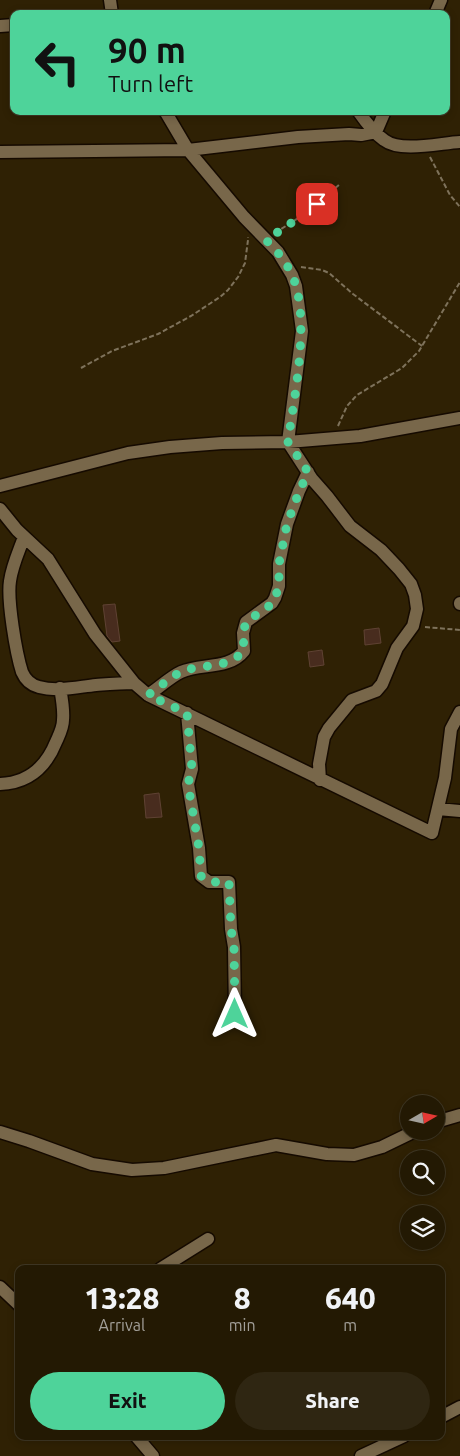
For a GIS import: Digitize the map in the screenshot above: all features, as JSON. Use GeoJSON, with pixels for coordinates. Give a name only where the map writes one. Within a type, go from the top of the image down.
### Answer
{"type":"FeatureCollection","features":[{"type":"Feature","properties":{"kind":"street"},"geometry":{"type":"LineString","coordinates":[[166,115],[188,150],[244,217],[278,252],[292,275],[296,286],[302,331],[288,442],[308,472],[350,526],[381,550],[399,569],[410,584],[415,595],[417,609],[412,626],[397,648],[382,684],[376,691],[352,700],[329,728],[324,738],[319,764],[320,780]]}},
{"type":"Feature","properties":{"kind":"street"},"geometry":{"type":"LineString","coordinates":[[361,115],[376,132],[388,142],[408,146],[460,142]]}},
{"type":"Feature","properties":{"kind":"street"},"geometry":{"type":"LineString","coordinates":[[376,132],[383,115]]}},
{"type":"Feature","properties":{"kind":"street"},"geometry":{"type":"LineString","coordinates":[[0,152],[188,150],[307,137],[361,135],[376,132]]}},
{"type":"Feature","properties":{"kind":"street"},"geometry":{"type":"LineString","coordinates":[[0,486],[128,453],[170,447],[222,443],[288,442],[360,436],[460,418]]}},
{"type":"Feature","properties":{"kind":"street"},"geometry":{"type":"LineString","coordinates":[[148,695],[183,671],[228,662],[239,657],[244,650],[243,633],[246,622],[272,604],[275,598],[279,586],[279,564],[287,524],[308,472]]}},
{"type":"Feature","properties":{"kind":"street"},"geometry":{"type":"LineString","coordinates":[[0,509],[24,537],[48,559],[95,634],[134,683],[148,695],[432,833],[448,766],[451,729],[460,712]]}},
{"type":"Feature","properties":{"kind":"street"},"geometry":{"type":"LineString","coordinates":[[24,537],[12,570],[10,583],[12,619],[23,672],[30,682],[38,687],[60,688],[134,683]]}},
{"type":"Feature","properties":{"kind":"street"},"geometry":{"type":"LineString","coordinates":[[0,784],[15,782],[29,776],[40,769],[51,755],[64,718],[60,688]]}},
{"type":"Feature","properties":{"kind":"street"},"geometry":{"type":"LineString","coordinates":[[187,713],[192,769],[188,784],[199,848],[201,876],[209,882],[229,882],[231,929],[234,947],[235,1014]]}},
{"type":"Feature","properties":{"kind":"street"},"geometry":{"type":"LineString","coordinates":[[438,809],[460,811]]}},
{"type":"Feature","properties":{"kind":"street"},"geometry":{"type":"LineString","coordinates":[[445,1119],[460,1115]]}},
{"type":"Feature","properties":{"kind":"street"},"geometry":{"type":"LineString","coordinates":[[0,1132],[92,1164],[132,1170],[164,1168],[276,1145],[327,1154],[354,1155],[382,1147],[400,1138]]}},
{"type":"Feature","properties":{"kind":"street"},"geometry":{"type":"LineString","coordinates":[[166,1265],[208,1239]]}},
{"type":"Feature","properties":{"kind":"street"},"geometry":{"type":"LineString","coordinates":[[0,1287],[15,1301]]}},
{"type":"Feature","properties":{"kind":"street"},"geometry":{"type":"LineString","coordinates":[[445,1415],[460,1407]]}},
{"type":"Feature","properties":{"kind":"street"},"geometry":{"type":"LineString","coordinates":[[139,1440],[153,1456]]}},
{"type":"Feature","properties":{"kind":"street"},"geometry":{"type":"LineString","coordinates":[[361,1456],[395,1440]]}},
{"type":"Feature","properties":{"kind":"path"},"geometry":{"type":"LineString","coordinates":[[424,146],[443,184],[460,207]]}},
{"type":"Feature","properties":{"kind":"path"},"geometry":{"type":"LineString","coordinates":[[266,240],[306,213],[339,185]]}},
{"type":"Feature","properties":{"kind":"path"},"geometry":{"type":"LineString","coordinates":[[81,368],[112,350],[158,334],[191,316],[228,290],[238,277],[245,263],[248,240],[244,217]]}},
{"type":"Feature","properties":{"kind":"path"},"geometry":{"type":"LineString","coordinates":[[285,262],[328,273],[422,346]]}},
{"type":"Feature","properties":{"kind":"path"},"geometry":{"type":"LineString","coordinates":[[331,438],[351,401],[357,395],[402,368],[422,346],[460,282]]}},
{"type":"Feature","properties":{"kind":"path"},"geometry":{"type":"LineString","coordinates":[[412,626],[460,630]]}},
{"type":"Feature","properties":{"kind":"building"},"geometry":{"type":"Polygon","coordinates":[[[115,604],[120,641],[112,642],[107,636],[103,605],[115,604]]]}},
{"type":"Feature","properties":{"kind":"building"},"geometry":{"type":"Polygon","coordinates":[[[379,628],[381,643],[365,645],[364,630],[379,628]]]}},
{"type":"Feature","properties":{"kind":"building"},"geometry":{"type":"Polygon","coordinates":[[[322,650],[324,665],[310,667],[308,652],[322,650]]]}},
{"type":"Feature","properties":{"kind":"building"},"geometry":{"type":"Polygon","coordinates":[[[159,793],[162,817],[146,818],[144,795],[159,793]]]}},
{"type":"Feature","properties":{"kind":"route"},"geometry":{"type":"LineString","coordinates":[[235,1014],[234,947],[231,929],[229,882],[209,882],[201,876],[199,848],[188,784],[192,769],[187,713],[148,695],[183,671],[217,665],[239,657],[244,650],[243,633],[246,622],[272,604],[275,598],[279,586],[279,564],[287,524],[308,472],[288,442],[302,331],[296,286],[285,262],[266,240],[317,204]]}}]}
